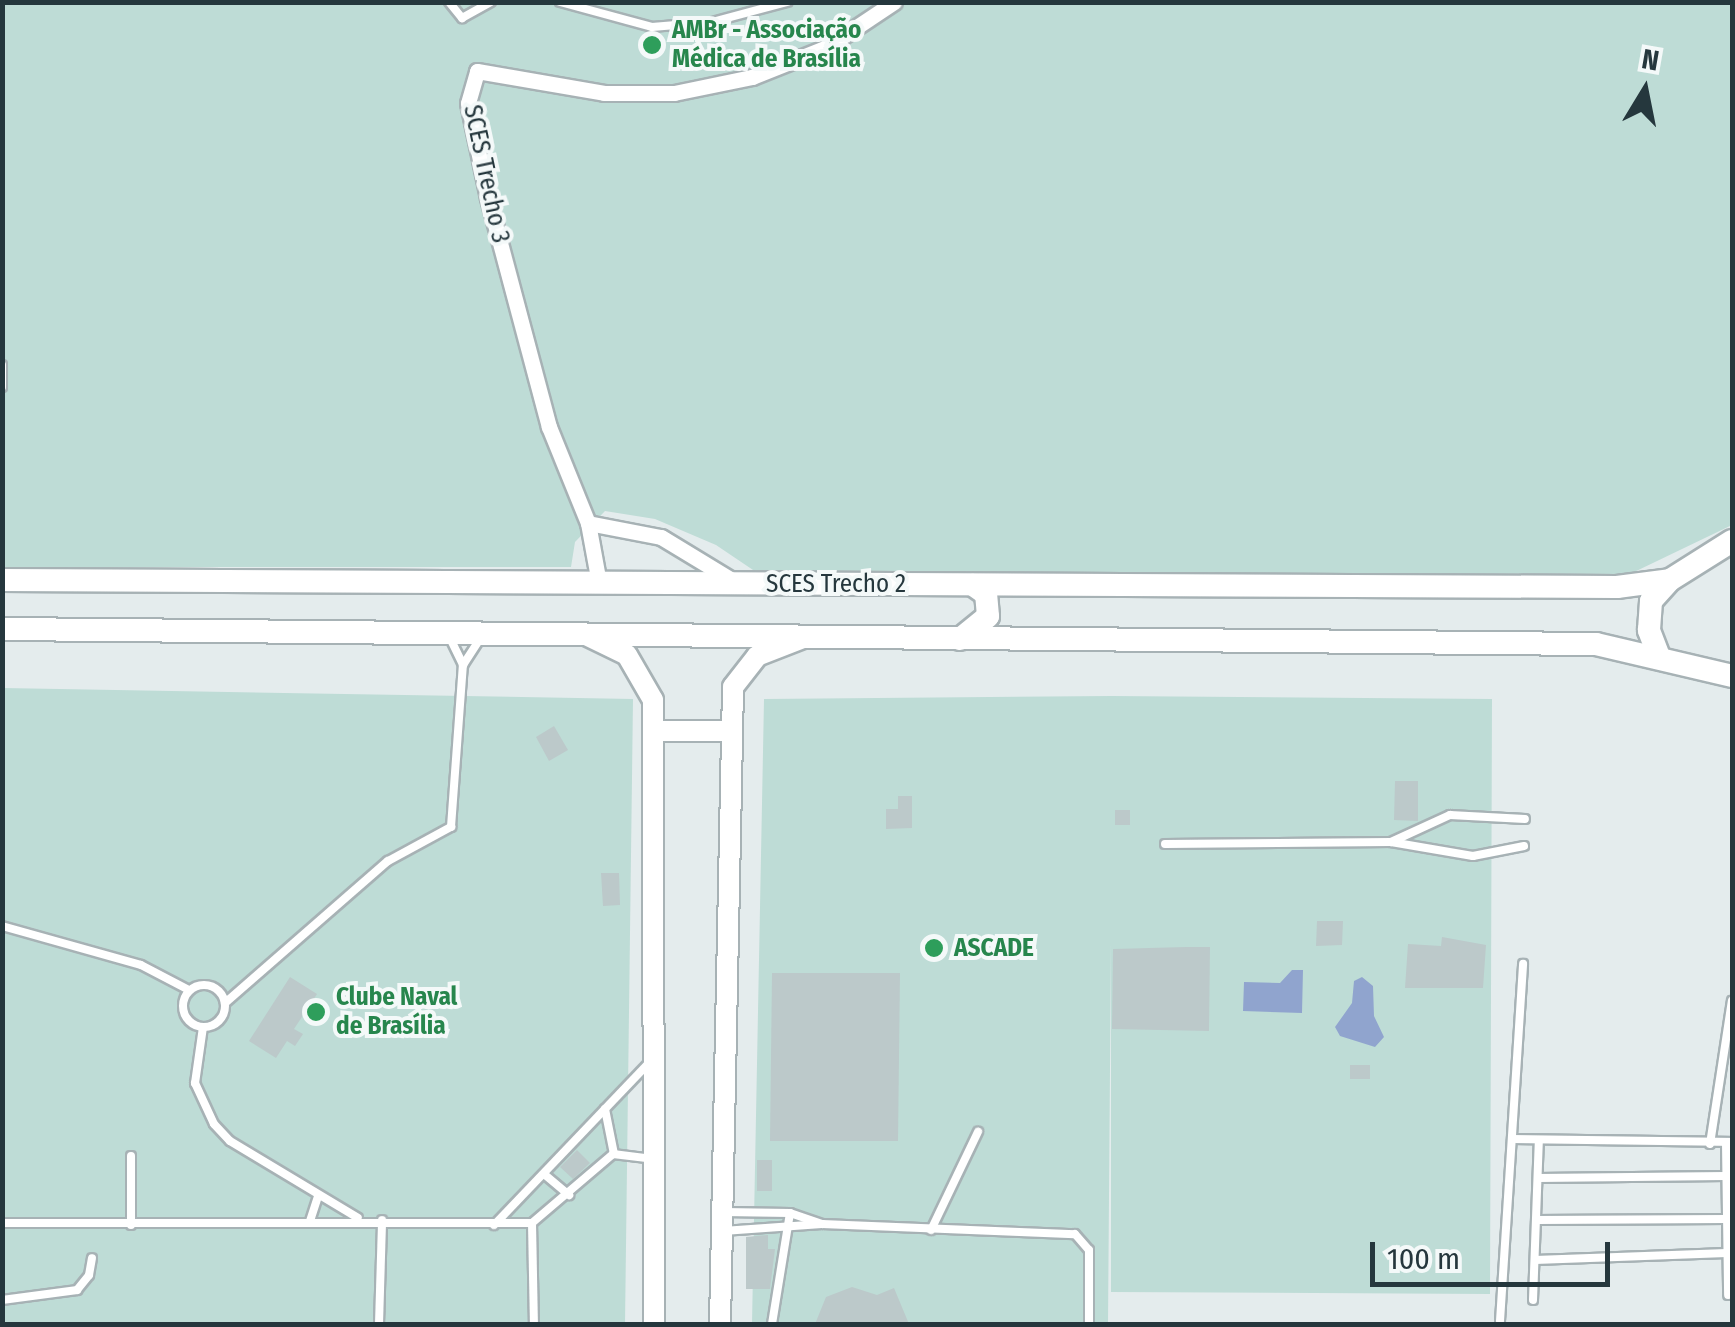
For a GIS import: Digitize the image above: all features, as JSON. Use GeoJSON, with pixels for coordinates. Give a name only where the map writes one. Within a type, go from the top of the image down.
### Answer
{"type":"FeatureCollection","features":[{"type":"Feature","properties":{"kind":"main road"},"geometry":{"type":"LineString","coordinates":[[1658,654],[1648,615],[1670,580],[1732,542]]}},
{"type":"Feature","properties":{"kind":"main road","name":"SCES Trecho 2"},"geometry":{"type":"LineString","coordinates":[[2,580],[1617,587],[1670,580]]}},
{"type":"Feature","properties":{"kind":"main road"},"geometry":{"type":"LineString","coordinates":[[2,590],[60,590],[72,580]]}},
{"type":"Feature","properties":{"kind":"main road"},"geometry":{"type":"LineString","coordinates":[[960,638],[988,616],[986,594],[974,585]]}},
{"type":"Feature","properties":{"kind":"main road"},"geometry":{"type":"LineString","coordinates":[[2,629],[1596,644],[1658,654],[1680,666],[1732,676]]}},
{"type":"Feature","properties":{"kind":"street","name":"SCES Trecho 3"},"geometry":{"type":"LineString","coordinates":[[598,583],[588,524],[549,427],[498,239],[468,103],[477,71],[604,94],[674,92],[752,77],[825,48],[894,2]]}},
{"type":"Feature","properties":{"kind":"street"},"geometry":{"type":"LineString","coordinates":[[588,524],[660,536],[738,584]]}},
{"type":"Feature","properties":{"kind":"street"},"geometry":{"type":"LineString","coordinates":[[588,636],[627,655],[642,674],[653,700],[654,1324]]}},
{"type":"Feature","properties":{"kind":"street"},"geometry":{"type":"LineString","coordinates":[[720,1324],[733,687],[744,666],[806,638]]}},
{"type":"Feature","properties":{"kind":"street"},"geometry":{"type":"LineString","coordinates":[[654,731],[730,731]]}},
{"type":"Feature","properties":{"kind":"lane"},"geometry":{"type":"LineString","coordinates":[[449,2],[462,18],[471,18],[491,2]]}},
{"type":"Feature","properties":{"kind":"lane"},"geometry":{"type":"LineString","coordinates":[[560,2],[652,28],[712,22],[788,2]]}},
{"type":"Feature","properties":{"kind":"lane"},"geometry":{"type":"LineString","coordinates":[[2,365],[2,386]]}},
{"type":"Feature","properties":{"kind":"lane"},"geometry":{"type":"LineString","coordinates":[[448,635],[463,665]]}},
{"type":"Feature","properties":{"kind":"lane"},"geometry":{"type":"LineString","coordinates":[[204,1027],[220,1020],[225,1003],[388,862],[451,826],[463,665],[482,635]]}},
{"type":"Feature","properties":{"kind":"lane"},"geometry":{"type":"LineString","coordinates":[[1391,842],[1450,815],[1525,820]]}},
{"type":"Feature","properties":{"kind":"lane"},"geometry":{"type":"LineString","coordinates":[[1165,844],[1391,842],[1473,856],[1524,846]]}},
{"type":"Feature","properties":{"kind":"lane"},"geometry":{"type":"LineString","coordinates":[[2,926],[141,965],[189,990],[206,984],[225,1003]]}},
{"type":"Feature","properties":{"kind":"lane"},"geometry":{"type":"LineString","coordinates":[[1500,1321],[1516,1140],[1523,964]]}},
{"type":"Feature","properties":{"kind":"lane"},"geometry":{"type":"LineString","coordinates":[[189,990],[182,1009],[204,1027]]}},
{"type":"Feature","properties":{"kind":"lane"},"geometry":{"type":"LineString","coordinates":[[1710,1144],[1732,1000]]}},
{"type":"Feature","properties":{"kind":"lane"},"geometry":{"type":"LineString","coordinates":[[204,1027],[196,1082],[214,1124],[318,1196],[362,1220]]}},
{"type":"Feature","properties":{"kind":"lane"},"geometry":{"type":"LineString","coordinates":[[494,1225],[656,1056]]}},
{"type":"Feature","properties":{"kind":"lane"},"geometry":{"type":"LineString","coordinates":[[606,1110],[614,1154]]}},
{"type":"Feature","properties":{"kind":"lane"},"geometry":{"type":"LineString","coordinates":[[931,1230],[978,1132]]}},
{"type":"Feature","properties":{"kind":"lane"},"geometry":{"type":"LineString","coordinates":[[1516,1140],[1729,1143],[1728,1294]]}},
{"type":"Feature","properties":{"kind":"lane"},"geometry":{"type":"LineString","coordinates":[[1534,1300],[1539,1140]]}},
{"type":"Feature","properties":{"kind":"lane"},"geometry":{"type":"LineString","coordinates":[[614,1154],[655,1160]]}},
{"type":"Feature","properties":{"kind":"lane"},"geometry":{"type":"LineString","coordinates":[[2,1223],[532,1223],[614,1154]]}},
{"type":"Feature","properties":{"kind":"lane"},"geometry":{"type":"LineString","coordinates":[[131,1156],[131,1226]]}},
{"type":"Feature","properties":{"kind":"lane"},"geometry":{"type":"LineString","coordinates":[[544,1174],[568,1195]]}},
{"type":"Feature","properties":{"kind":"lane"},"geometry":{"type":"LineString","coordinates":[[1538,1178],[1726,1176]]}},
{"type":"Feature","properties":{"kind":"lane"},"geometry":{"type":"LineString","coordinates":[[310,1222],[318,1196]]}},
{"type":"Feature","properties":{"kind":"lane"},"geometry":{"type":"LineString","coordinates":[[772,1324],[790,1212]]}},
{"type":"Feature","properties":{"kind":"lane"},"geometry":{"type":"LineString","coordinates":[[721,1222],[790,1212],[822,1224]]}},
{"type":"Feature","properties":{"kind":"lane"},"geometry":{"type":"LineString","coordinates":[[1536,1220],[1727,1219]]}},
{"type":"Feature","properties":{"kind":"lane"},"geometry":{"type":"LineString","coordinates":[[379,1324],[382,1220]]}},
{"type":"Feature","properties":{"kind":"lane"},"geometry":{"type":"LineString","coordinates":[[721,1222],[787,1231],[822,1224],[1085,1238],[1089,1324]]}},
{"type":"Feature","properties":{"kind":"lane"},"geometry":{"type":"LineString","coordinates":[[532,1223],[534,1324]]}},
{"type":"Feature","properties":{"kind":"lane"},"geometry":{"type":"LineString","coordinates":[[1535,1260],[1727,1253]]}},
{"type":"Feature","properties":{"kind":"lane"},"geometry":{"type":"LineString","coordinates":[[2,1300],[76,1290],[89,1275],[92,1258]]}},
{"type":"Feature","properties":{"kind":"green space"},"geometry":{"type":"Polygon","coordinates":[[[3,3],[1732,3],[1732,525],[1630,574],[756,572],[716,545],[655,519],[605,511],[575,542],[571,567],[3,567],[3,3]]]}},
{"type":"Feature","properties":{"kind":"green space","name":"Clube Naval de Brasília"},"geometry":{"type":"Polygon","coordinates":[[[3,688],[633,699],[625,1324],[3,1324],[3,688]]]}},
{"type":"Feature","properties":{"kind":"green space"},"geometry":{"type":"Polygon","coordinates":[[[764,699],[1492,699],[1490,1294],[1111,1292],[1111,943],[1108,1324],[752,1324],[764,699]]]}},
{"type":"Feature","properties":{"kind":"water"},"geometry":{"type":"Polygon","coordinates":[[[1292,970],[1303,970],[1302,1013],[1243,1011],[1244,982],[1280,983],[1292,970]]]}},
{"type":"Feature","properties":{"kind":"water"},"geometry":{"type":"Polygon","coordinates":[[[1362,977],[1373,986],[1374,1016],[1384,1037],[1375,1047],[1340,1036],[1335,1027],[1352,1003],[1354,981],[1362,977]]]}},
{"type":"Feature","properties":{"kind":"building"},"geometry":{"type":"Polygon","coordinates":[[[554,726],[568,750],[549,761],[536,737],[554,726]]]}},
{"type":"Feature","properties":{"kind":"building"},"geometry":{"type":"Polygon","coordinates":[[[1395,781],[1418,781],[1418,821],[1394,820],[1395,781]]]}},
{"type":"Feature","properties":{"kind":"building"},"geometry":{"type":"Polygon","coordinates":[[[898,796],[912,796],[912,828],[886,829],[886,809],[898,809],[898,796]]]}},
{"type":"Feature","properties":{"kind":"building"},"geometry":{"type":"Polygon","coordinates":[[[1115,810],[1130,810],[1130,825],[1115,825],[1115,810]]]}},
{"type":"Feature","properties":{"kind":"building"},"geometry":{"type":"Polygon","coordinates":[[[601,873],[619,873],[620,905],[603,906],[601,873]]]}},
{"type":"Feature","properties":{"kind":"building"},"geometry":{"type":"Polygon","coordinates":[[[1317,921],[1343,921],[1342,945],[1316,946],[1317,921]]]}},
{"type":"Feature","properties":{"kind":"building"},"geometry":{"type":"Polygon","coordinates":[[[1442,937],[1486,945],[1483,988],[1405,988],[1408,944],[1441,946],[1442,937]]]}},
{"type":"Feature","properties":{"kind":"building"},"geometry":{"type":"Polygon","coordinates":[[[1210,947],[1209,1031],[1112,1029],[1113,949],[1210,947]]]}},
{"type":"Feature","properties":{"kind":"building"},"geometry":{"type":"Polygon","coordinates":[[[772,973],[900,973],[898,1141],[770,1141],[772,973]]]}},
{"type":"Feature","properties":{"kind":"building"},"geometry":{"type":"Polygon","coordinates":[[[290,977],[317,994],[294,1029],[303,1034],[295,1046],[287,1041],[276,1058],[249,1041],[290,977]]]}},
{"type":"Feature","properties":{"kind":"building"},"geometry":{"type":"Polygon","coordinates":[[[1350,1065],[1370,1065],[1370,1079],[1350,1079],[1350,1065]]]}},
{"type":"Feature","properties":{"kind":"building"},"geometry":{"type":"Polygon","coordinates":[[[577,1150],[590,1163],[573,1179],[560,1167],[577,1150]]]}},
{"type":"Feature","properties":{"kind":"building"},"geometry":{"type":"Polygon","coordinates":[[[757,1160],[772,1160],[772,1191],[757,1191],[757,1160]]]}},
{"type":"Feature","properties":{"kind":"building"},"geometry":{"type":"Polygon","coordinates":[[[768,1235],[768,1249],[775,1249],[770,1289],[746,1289],[746,1237],[768,1235]]]}},
{"type":"Feature","properties":{"kind":"building"},"geometry":{"type":"Polygon","coordinates":[[[852,1287],[877,1295],[894,1288],[909,1324],[815,1324],[826,1297],[852,1287]]]}},
{"type":"Feature","properties":{"kind":"place","name":"AMBr - Associação Médica de Brasília"},"geometry":{"type":"Point","coordinates":[652,45]}},
{"type":"Feature","properties":{"kind":"place","name":"ASCADE"},"geometry":{"type":"Point","coordinates":[934,948]}},
{"type":"Feature","properties":{"kind":"place","name":"Clube Naval de Brasília"},"geometry":{"type":"Point","coordinates":[316,1012]}}]}
